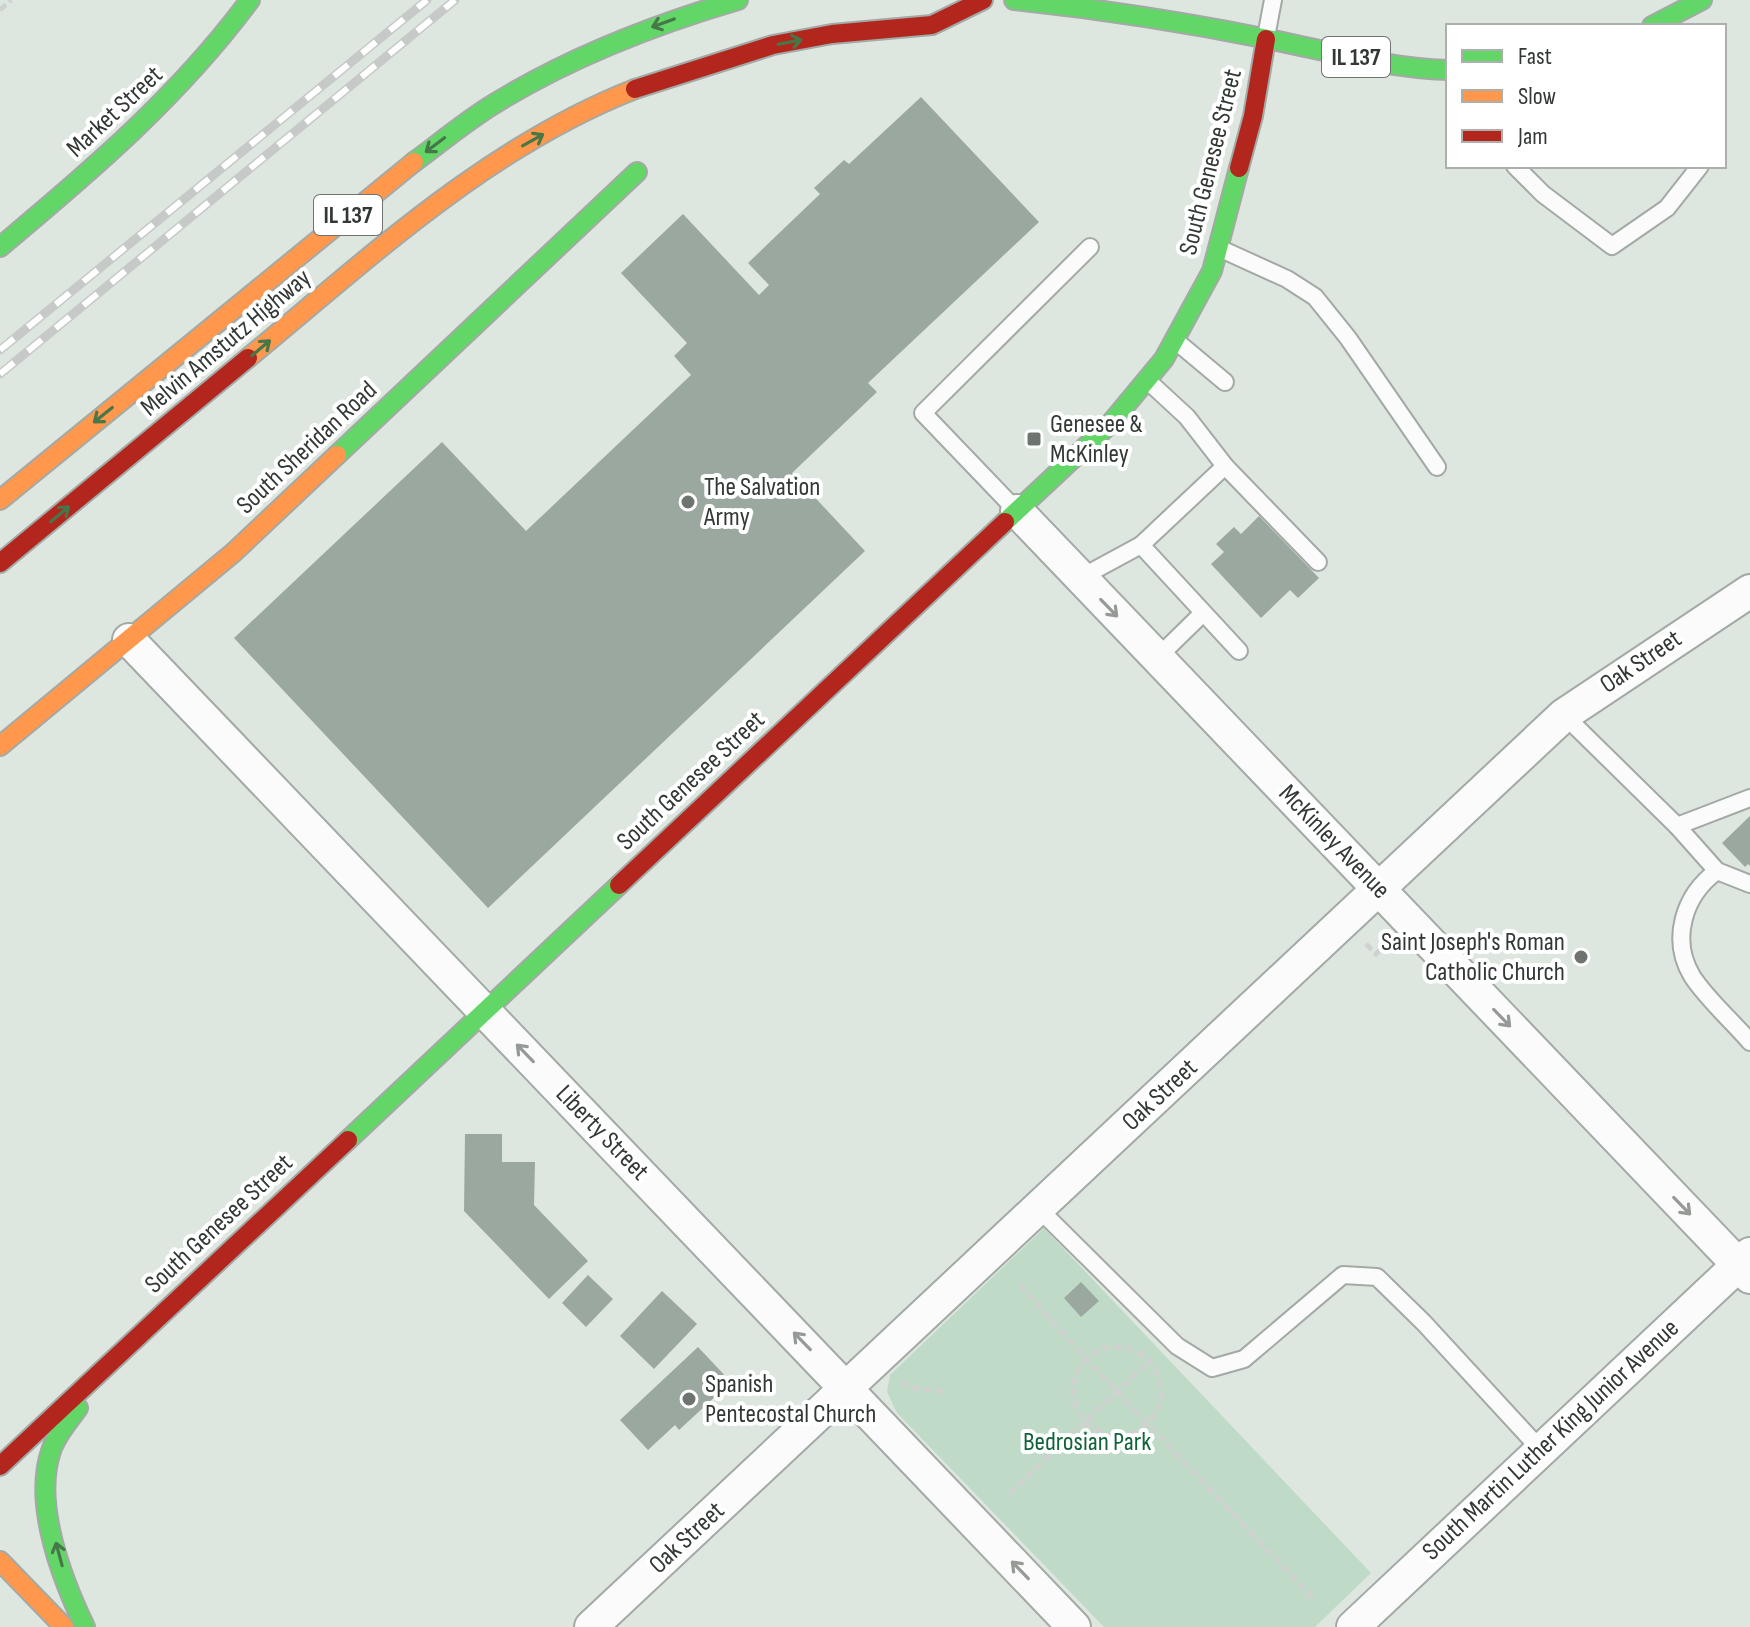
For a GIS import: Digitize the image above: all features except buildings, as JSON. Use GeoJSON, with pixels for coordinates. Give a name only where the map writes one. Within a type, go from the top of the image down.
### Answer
{"type":"FeatureCollection","features":[{"type":"Feature","properties":{"kind":"main road","name":"Market Street"},"geometry":{"type":"LineString","coordinates":[[0,247],[162,107],[193,74],[250,0]]}},
{"type":"Feature","properties":{"kind":"main road","name":"Melvin Amstutz Highway"},"geometry":{"type":"LineString","coordinates":[[0,500],[389,180],[494,104],[606,45],[664,22],[738,0]]}},
{"type":"Feature","properties":{"kind":"main road","name":"Melvin Amstutz Highway"},"geometry":{"type":"LineString","coordinates":[[0,563],[403,230],[450,193],[525,144],[602,102],[714,61],[773,45],[832,34],[932,25],[983,0]]}},
{"type":"Feature","properties":{"kind":"main road","name":"IL 137"},"geometry":{"type":"LineString","coordinates":[[1014,0],[1095,7],[1337,54],[1446,70]]}},
{"type":"Feature","properties":{"kind":"main road"},"geometry":{"type":"LineString","coordinates":[[1657,24],[1698,7]]}},
{"type":"Feature","properties":{"kind":"main road","name":"South Genesee Street"},"geometry":{"type":"LineString","coordinates":[[0,1466],[1110,424],[1175,340],[1212,271],[1253,116],[1266,39]]}},
{"type":"Feature","properties":{"kind":"main road","name":"South Sheridan Road"},"geometry":{"type":"LineString","coordinates":[[0,746],[233,553],[637,172]]}},
{"type":"Feature","properties":{"kind":"main road"},"geometry":{"type":"LineString","coordinates":[[85,1627],[75,1608],[57,1551],[45,1492],[51,1452],[108,1363]]}},
{"type":"Feature","properties":{"kind":"main road"},"geometry":{"type":"LineString","coordinates":[[0,1561],[64,1627]]}},
{"type":"Feature","properties":{"kind":"street","name":"McKinley Avenue"},"geometry":{"type":"LineString","coordinates":[[1017,511],[1746,1265]]}},
{"type":"Feature","properties":{"kind":"street","name":"Oak Street"},"geometry":{"type":"LineString","coordinates":[[591,1627],[1564,715],[1750,591]]}},
{"type":"Feature","properties":{"kind":"street","name":"Liberty Street"},"geometry":{"type":"LineString","coordinates":[[129,640],[1074,1627]]}},
{"type":"Feature","properties":{"kind":"street","name":"South Martin Luther King Junior Avenue"},"geometry":{"type":"LineString","coordinates":[[1353,1627],[1540,1449],[1746,1265]]}},
{"type":"Feature","properties":{"kind":"lane"},"geometry":{"type":"LineString","coordinates":[[1266,39],[1273,0]]}},
{"type":"Feature","properties":{"kind":"lane"},"geometry":{"type":"LineString","coordinates":[[1517,168],[1543,194],[1612,246],[1667,208],[1698,168]]}},
{"type":"Feature","properties":{"kind":"lane"},"geometry":{"type":"LineString","coordinates":[[1017,511],[923,413],[1090,247]]}},
{"type":"Feature","properties":{"kind":"lane"},"geometry":{"type":"LineString","coordinates":[[1220,248],[1287,279],[1315,297],[1348,338],[1437,467]]}},
{"type":"Feature","properties":{"kind":"lane"},"geometry":{"type":"LineString","coordinates":[[1175,340],[1208,364],[1225,382]]}},
{"type":"Feature","properties":{"kind":"lane"},"geometry":{"type":"LineString","coordinates":[[1147,380],[1187,417],[1225,466],[1318,562]]}},
{"type":"Feature","properties":{"kind":"lane"},"geometry":{"type":"LineString","coordinates":[[1080,578],[1141,545],[1225,466]]}},
{"type":"Feature","properties":{"kind":"lane"},"geometry":{"type":"LineString","coordinates":[[1141,545],[1239,651]]}},
{"type":"Feature","properties":{"kind":"lane"},"geometry":{"type":"LineString","coordinates":[[1157,658],[1203,613]]}},
{"type":"Feature","properties":{"kind":"lane"},"geometry":{"type":"LineString","coordinates":[[1564,715],[1677,826],[1717,871],[1750,884]]}},
{"type":"Feature","properties":{"kind":"lane"},"geometry":{"type":"LineString","coordinates":[[1677,826],[1750,798]]}},
{"type":"Feature","properties":{"kind":"lane"},"geometry":{"type":"LineString","coordinates":[[1717,871],[1704,880],[1686,908],[1680,940],[1692,975],[1750,1042]]}},
{"type":"Feature","properties":{"kind":"lane"},"geometry":{"type":"LineString","coordinates":[[1039,1209],[1177,1346],[1212,1368],[1244,1359],[1343,1275],[1377,1277],[1424,1323],[1540,1449]]}},
{"type":"Feature","properties":{"kind":"path"},"geometry":{"type":"LineString","coordinates":[[0,10],[11,0]]}},
{"type":"Feature","properties":{"kind":"path"},"geometry":{"type":"LineString","coordinates":[[1020,1285],[1313,1598]]}},
{"type":"Feature","properties":{"kind":"path"},"geometry":{"type":"LineString","coordinates":[[1111,1346],[1139,1352],[1150,1360],[1158,1371],[1162,1385],[1157,1412],[1148,1423],[1135,1432],[1120,1435],[1105,1433],[1086,1421],[1074,1401],[1073,1386],[1077,1371],[1086,1359],[1098,1350],[1111,1346]]}},
{"type":"Feature","properties":{"kind":"path"},"geometry":{"type":"LineString","coordinates":[[1009,1494],[1150,1360]]}},
{"type":"Feature","properties":{"kind":"path"},"geometry":{"type":"LineString","coordinates":[[909,1388],[945,1391]]}},
{"type":"Feature","properties":{"kind":"green space","name":"Bedrosian Park"},"geometry":{"type":"Polygon","coordinates":[[[1044,1228],[1371,1573],[1315,1627],[1104,1627],[897,1413],[887,1392],[890,1375],[1044,1228]]]}},
{"type":"Feature","properties":{"kind":"railway"},"geometry":{"type":"LineString","coordinates":[[0,350],[427,0]]}},
{"type":"Feature","properties":{"kind":"railway"},"geometry":{"type":"LineString","coordinates":[[0,374],[455,0]]}},
{"type":"Feature","properties":{"kind":"traffic: fast"},"geometry":{"type":"LineString","coordinates":[[0,247],[100,161],[164,100],[250,0]]}},
{"type":"Feature","properties":{"kind":"traffic: fast"},"geometry":{"type":"LineString","coordinates":[[414,162],[484,111],[552,71],[643,32],[738,0]]}},
{"type":"Feature","properties":{"kind":"traffic: fast"},"geometry":{"type":"LineString","coordinates":[[1014,0],[1173,22],[1380,62],[1446,70]]}},
{"type":"Feature","properties":{"kind":"traffic: fast"},"geometry":{"type":"LineString","coordinates":[[1656,24],[1702,0]]}},
{"type":"Feature","properties":{"kind":"traffic: fast"},"geometry":{"type":"LineString","coordinates":[[1005,522],[1110,424],[1164,359],[1212,271],[1239,168]]}},
{"type":"Feature","properties":{"kind":"traffic: fast"},"geometry":{"type":"LineString","coordinates":[[337,455],[637,172]]}},
{"type":"Feature","properties":{"kind":"traffic: fast"},"geometry":{"type":"LineString","coordinates":[[348,1140],[619,885]]}},
{"type":"Feature","properties":{"kind":"traffic: fast"},"geometry":{"type":"LineString","coordinates":[[78,1408],[53,1445],[46,1472],[45,1494],[59,1564],[85,1627]]}},
{"type":"Feature","properties":{"kind":"traffic: slow"},"geometry":{"type":"LineString","coordinates":[[248,358],[384,245],[479,173],[581,113],[635,89]]}},
{"type":"Feature","properties":{"kind":"traffic: slow"},"geometry":{"type":"LineString","coordinates":[[0,500],[414,162]]}},
{"type":"Feature","properties":{"kind":"traffic: slow"},"geometry":{"type":"LineString","coordinates":[[0,746],[233,553],[337,455]]}},
{"type":"Feature","properties":{"kind":"traffic: slow"},"geometry":{"type":"LineString","coordinates":[[0,1561],[64,1627]]}},
{"type":"Feature","properties":{"kind":"traffic: jam"},"geometry":{"type":"LineString","coordinates":[[635,89],[773,45],[832,34],[932,25],[983,0]]}},
{"type":"Feature","properties":{"kind":"traffic: jam"},"geometry":{"type":"LineString","coordinates":[[1239,168],[1253,116],[1266,39]]}},
{"type":"Feature","properties":{"kind":"traffic: jam"},"geometry":{"type":"LineString","coordinates":[[0,563],[248,358]]}},
{"type":"Feature","properties":{"kind":"traffic: jam"},"geometry":{"type":"LineString","coordinates":[[619,885],[1005,522]]}},
{"type":"Feature","properties":{"kind":"traffic: jam"},"geometry":{"type":"LineString","coordinates":[[0,1466],[348,1140]]}},
{"type":"Feature","properties":{"kind":"place","name":"Genesee & McKinley"},"geometry":{"type":"Point","coordinates":[1034,439]}},
{"type":"Feature","properties":{"kind":"place","name":"The Salvation Army"},"geometry":{"type":"Point","coordinates":[688,502]}},
{"type":"Feature","properties":{"kind":"place","name":"Saint Joseph's Roman Catholic Church"},"geometry":{"type":"Point","coordinates":[1581,957]}},
{"type":"Feature","properties":{"kind":"place","name":"Spanish Pentecostal Church"},"geometry":{"type":"Point","coordinates":[689,1399]}}]}
